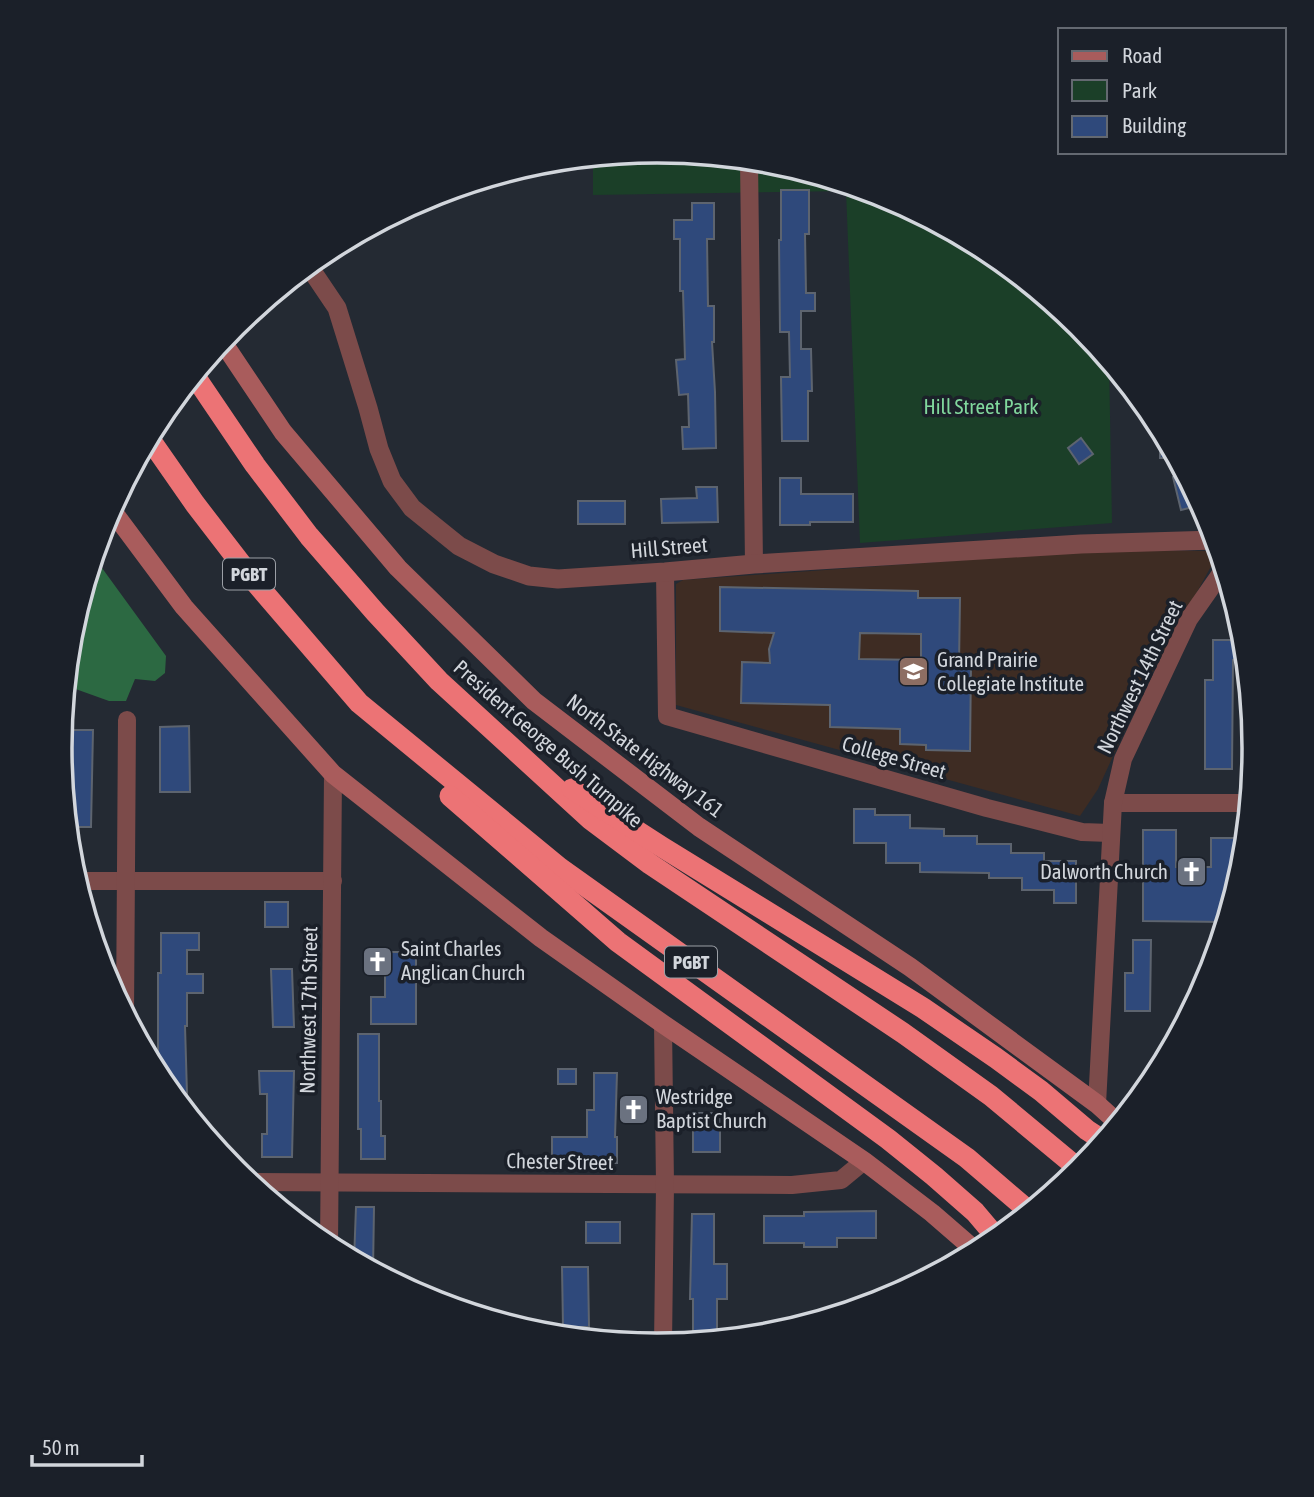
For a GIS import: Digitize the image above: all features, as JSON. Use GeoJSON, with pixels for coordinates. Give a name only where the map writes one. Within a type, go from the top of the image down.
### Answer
{"type":"FeatureCollection","features":[{"type":"Feature","properties":{"kind":"highway","name":"President George Bush Turnpike"},"geometry":{"type":"LineString","coordinates":[[200,384],[255,465],[309,536],[375,612],[439,681],[590,819],[650,864],[903,1033],[992,1096],[1071,1162]]}},
{"type":"Feature","properties":{"kind":"highway","name":"PGBT"},"geometry":{"type":"LineString","coordinates":[[155,447],[255,582],[359,703],[560,868],[967,1158],[1022,1205]]}},
{"type":"Feature","properties":{"kind":"highway"},"geometry":{"type":"LineString","coordinates":[[359,703],[402,754],[618,942],[888,1139],[975,1212],[990,1229]]}},
{"type":"Feature","properties":{"kind":"highway"},"geometry":{"type":"LineString","coordinates":[[519,755],[673,855],[923,1008],[1041,1091],[1096,1136]]}},
{"type":"Feature","properties":{"kind":"main road","name":"North State Highway 161"},"geometry":{"type":"LineString","coordinates":[[228,351],[283,432],[398,568],[534,701],[699,827],[910,967],[1097,1104],[1111,1117]]}},
{"type":"Feature","properties":{"kind":"main road"},"geometry":{"type":"LineString","coordinates":[[119,519],[184,607],[333,774],[541,938],[864,1161],[968,1244]]}},
{"type":"Feature","properties":{"kind":"street"},"geometry":{"type":"LineString","coordinates":[[749,171],[754,564]]}},
{"type":"Feature","properties":{"kind":"street","name":"Hill Street"},"geometry":{"type":"LineString","coordinates":[[314,274],[337,308],[379,449],[391,480],[412,508],[459,546],[494,564],[529,576],[558,579],[1111,542],[1204,540]]}},
{"type":"Feature","properties":{"kind":"street","name":"College Street"},"geometry":{"type":"LineString","coordinates":[[665,572],[667,716],[987,808],[1082,832],[1110,833]]}},
{"type":"Feature","properties":{"kind":"street","name":"Northwest 14th Street"},"geometry":{"type":"LineString","coordinates":[[1097,1104],[1110,833],[1113,803],[1123,759],[1189,620],[1217,579]]}},
{"type":"Feature","properties":{"kind":"street"},"geometry":{"type":"LineString","coordinates":[[125,992],[127,720]]}},
{"type":"Feature","properties":{"kind":"street","name":"Northwest 17th Street"},"geometry":{"type":"LineString","coordinates":[[329,1233],[333,774]]}},
{"type":"Feature","properties":{"kind":"street"},"geometry":{"type":"LineString","coordinates":[[1113,803],[1239,803]]}},
{"type":"Feature","properties":{"kind":"street"},"geometry":{"type":"LineString","coordinates":[[87,881],[333,881]]}},
{"type":"Feature","properties":{"kind":"street"},"geometry":{"type":"LineString","coordinates":[[663,1024],[663,1334]]}},
{"type":"Feature","properties":{"kind":"street","name":"Chester Street"},"geometry":{"type":"LineString","coordinates":[[264,1182],[792,1185],[841,1180],[864,1161]]}},
{"type":"Feature","properties":{"kind":"shaded area","name":"Grand Prairie Collegiate Institute"},"geometry":{"type":"Polygon","coordinates":[[[1107,550],[1208,551],[1212,564],[1145,686],[1098,789],[1080,816],[676,705],[676,584],[683,580],[1107,550]]]}},
{"type":"Feature","properties":{"kind":"green space","name":"Hill Street Park"},"geometry":{"type":"Polygon","coordinates":[[[657,163],[733,168],[771,174],[835,191],[593,195],[593,167],[657,163]]]}},
{"type":"Feature","properties":{"kind":"green space","name":"Hill Street Park"},"geometry":{"type":"Polygon","coordinates":[[[846,194],[916,224],[982,262],[1043,308],[1109,378],[1112,523],[860,543],[846,194]]]}},
{"type":"Feature","properties":{"kind":"green space"},"geometry":{"type":"Polygon","coordinates":[[[101,567],[166,656],[165,673],[155,681],[135,679],[126,701],[109,701],[75,689],[83,634],[101,567]]]}},
{"type":"Feature","properties":{"kind":"building"},"geometry":{"type":"Polygon","coordinates":[[[781,190],[809,190],[809,234],[805,234],[806,293],[815,293],[815,311],[801,311],[801,349],[811,349],[812,391],[808,391],[808,441],[782,441],[781,377],[790,377],[789,332],[780,332],[781,190]]]}},
{"type":"Feature","properties":{"kind":"building"},"geometry":{"type":"Polygon","coordinates":[[[692,203],[714,203],[714,239],[707,239],[708,306],[714,306],[712,342],[716,448],[683,449],[682,427],[689,427],[688,394],[679,395],[676,360],[685,359],[683,291],[680,291],[680,239],[674,239],[674,220],[692,220],[692,203]]]}},
{"type":"Feature","properties":{"kind":"building"},"geometry":{"type":"Polygon","coordinates":[[[1081,438],[1093,454],[1079,464],[1068,448],[1081,438]]]}},
{"type":"Feature","properties":{"kind":"building"},"geometry":{"type":"Polygon","coordinates":[[[1175,477],[1190,508],[1181,510],[1175,477]]]}},
{"type":"Feature","properties":{"kind":"building"},"geometry":{"type":"Polygon","coordinates":[[[780,478],[801,478],[801,494],[853,494],[853,522],[780,525],[780,478]]]}},
{"type":"Feature","properties":{"kind":"building"},"geometry":{"type":"Polygon","coordinates":[[[696,487],[717,487],[718,522],[662,523],[661,499],[697,498],[696,487]]]}},
{"type":"Feature","properties":{"kind":"building"},"geometry":{"type":"Polygon","coordinates":[[[578,501],[625,501],[625,524],[578,524],[578,501]]]}},
{"type":"Feature","properties":{"kind":"building"},"geometry":{"type":"Polygon","coordinates":[[[720,587],[918,591],[918,598],[960,598],[959,664],[971,664],[970,751],[926,750],[926,745],[900,744],[900,729],[830,727],[830,705],[741,703],[742,662],[770,663],[769,649],[774,633],[720,631],[720,587]],[[860,633],[859,659],[921,660],[921,634],[860,633]]]}},
{"type":"Feature","properties":{"kind":"building"},"geometry":{"type":"Polygon","coordinates":[[[1213,640],[1232,640],[1235,660],[1233,660],[1232,769],[1205,769],[1205,680],[1213,680],[1213,640]]]}},
{"type":"Feature","properties":{"kind":"building"},"geometry":{"type":"Polygon","coordinates":[[[189,726],[190,792],[160,792],[160,727],[189,726]]]}},
{"type":"Feature","properties":{"kind":"building"},"geometry":{"type":"Polygon","coordinates":[[[72,730],[93,730],[91,827],[77,827],[73,787],[72,730]]]}},
{"type":"Feature","properties":{"kind":"building"},"geometry":{"type":"Polygon","coordinates":[[[854,809],[875,809],[875,815],[910,815],[910,828],[944,829],[944,836],[977,836],[977,844],[1011,844],[1011,853],[1044,853],[1044,861],[1076,861],[1076,903],[1054,903],[1054,890],[1022,890],[1022,878],[989,878],[989,873],[920,872],[920,863],[886,863],[886,843],[854,843],[854,809]]]}},
{"type":"Feature","properties":{"kind":"building","name":"Dalworth Church"},"geometry":{"type":"Polygon","coordinates":[[[1143,830],[1176,830],[1176,867],[1211,867],[1211,838],[1235,838],[1215,922],[1143,921],[1143,830]]]}},
{"type":"Feature","properties":{"kind":"building"},"geometry":{"type":"Polygon","coordinates":[[[265,902],[288,902],[288,927],[265,927],[265,902]]]}},
{"type":"Feature","properties":{"kind":"building"},"geometry":{"type":"Polygon","coordinates":[[[161,933],[199,933],[199,950],[187,950],[187,974],[203,974],[203,993],[187,993],[187,1094],[158,1054],[158,973],[161,973],[161,933]]]}},
{"type":"Feature","properties":{"kind":"building"},"geometry":{"type":"Polygon","coordinates":[[[1133,940],[1151,940],[1150,1011],[1125,1011],[1125,973],[1133,973],[1133,940]]]}},
{"type":"Feature","properties":{"kind":"building"},"geometry":{"type":"Polygon","coordinates":[[[385,952],[416,952],[416,1024],[371,1024],[371,997],[385,997],[385,952]]]}},
{"type":"Feature","properties":{"kind":"building"},"geometry":{"type":"Polygon","coordinates":[[[271,969],[292,969],[294,1027],[273,1027],[271,969]]]}},
{"type":"Feature","properties":{"kind":"building"},"geometry":{"type":"Polygon","coordinates":[[[358,1034],[379,1034],[379,1101],[381,1136],[385,1136],[385,1159],[361,1159],[361,1129],[358,1129],[358,1034]]]}},
{"type":"Feature","properties":{"kind":"building"},"geometry":{"type":"Polygon","coordinates":[[[558,1069],[576,1069],[576,1084],[558,1084],[558,1069]]]}},
{"type":"Feature","properties":{"kind":"building"},"geometry":{"type":"Polygon","coordinates":[[[259,1071],[294,1071],[292,1157],[262,1157],[262,1134],[267,1134],[267,1094],[260,1094],[259,1071]]]}},
{"type":"Feature","properties":{"kind":"building"},"geometry":{"type":"Polygon","coordinates":[[[594,1073],[617,1073],[617,1163],[581,1163],[581,1156],[552,1156],[552,1137],[587,1137],[587,1110],[594,1110],[594,1073]]]}},
{"type":"Feature","properties":{"kind":"building"},"geometry":{"type":"Polygon","coordinates":[[[693,1113],[720,1113],[720,1152],[693,1152],[693,1113]]]}},
{"type":"Feature","properties":{"kind":"building"},"geometry":{"type":"Polygon","coordinates":[[[356,1207],[374,1207],[373,1260],[354,1249],[356,1207]]]}},
{"type":"Feature","properties":{"kind":"building"},"geometry":{"type":"Polygon","coordinates":[[[876,1211],[876,1238],[837,1238],[837,1247],[804,1247],[804,1243],[764,1243],[764,1216],[804,1216],[804,1212],[876,1211]]]}},
{"type":"Feature","properties":{"kind":"building"},"geometry":{"type":"Polygon","coordinates":[[[692,1214],[714,1214],[714,1264],[727,1264],[727,1299],[717,1299],[717,1330],[693,1332],[693,1299],[690,1299],[692,1214]]]}},
{"type":"Feature","properties":{"kind":"building"},"geometry":{"type":"Polygon","coordinates":[[[586,1222],[620,1222],[620,1243],[586,1243],[586,1222]]]}},
{"type":"Feature","properties":{"kind":"building"},"geometry":{"type":"Polygon","coordinates":[[[562,1267],[588,1267],[589,1327],[563,1326],[562,1267]]]}},
{"type":"Feature","properties":{"kind":"place","name":"Grand Prairie Collegiate Institute"},"geometry":{"type":"Point","coordinates":[914,672]}},
{"type":"Feature","properties":{"kind":"place","name":"Dalworth Church"},"geometry":{"type":"Point","coordinates":[1191,872]}},
{"type":"Feature","properties":{"kind":"place","name":"Saint Charles Anglican Church"},"geometry":{"type":"Point","coordinates":[378,961]}},
{"type":"Feature","properties":{"kind":"place","name":"Westridge Baptist Church"},"geometry":{"type":"Point","coordinates":[633,1109]}}]}
